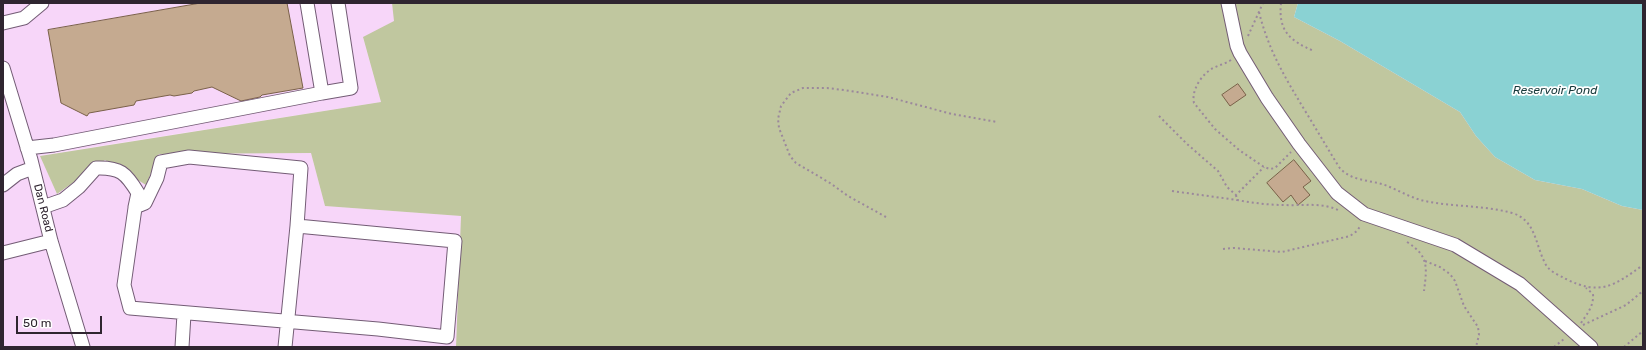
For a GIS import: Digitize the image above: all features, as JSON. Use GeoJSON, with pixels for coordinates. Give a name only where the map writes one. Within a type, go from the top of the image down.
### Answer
{"type":"FeatureCollection","features":[{"type":"Feature","properties":{"kind":"street"},"geometry":{"type":"LineString","coordinates":[[3,23],[24,18],[42,3]]}},
{"type":"Feature","properties":{"kind":"street"},"geometry":{"type":"LineString","coordinates":[[307,3],[322,93]]}},
{"type":"Feature","properties":{"kind":"street"},"geometry":{"type":"LineString","coordinates":[[28,148],[54,145],[351,88],[338,3]]}},
{"type":"Feature","properties":{"kind":"street"},"geometry":{"type":"LineString","coordinates":[[1228,3],[1238,49],[1267,98],[1299,144],[1337,193],[1364,214],[1455,245],[1520,284],[1574,330],[1591,347]]}},
{"type":"Feature","properties":{"kind":"street","name":"Dan Road"},"geometry":{"type":"LineString","coordinates":[[3,68],[28,148],[51,241],[83,347]]}},
{"type":"Feature","properties":{"kind":"street"},"geometry":{"type":"LineString","coordinates":[[135,207],[145,204],[157,178],[161,162],[189,157],[301,168],[298,226],[285,347]]}},
{"type":"Feature","properties":{"kind":"street"},"geometry":{"type":"LineString","coordinates":[[43,207],[63,200],[79,187],[96,168],[112,167],[129,178],[138,193],[124,285],[130,308],[184,314],[378,329],[447,342],[455,241],[298,226]]}},
{"type":"Feature","properties":{"kind":"street"},"geometry":{"type":"LineString","coordinates":[[3,185],[17,174],[33,168]]}},
{"type":"Feature","properties":{"kind":"street"},"geometry":{"type":"LineString","coordinates":[[3,253],[51,241]]}},
{"type":"Feature","properties":{"kind":"street"},"geometry":{"type":"LineString","coordinates":[[182,347],[184,314]]}},
{"type":"Feature","properties":{"kind":"path"},"geometry":{"type":"LineString","coordinates":[[1263,3],[1238,49],[1227,63],[1212,69],[1205,75],[1195,88],[1193,98],[1194,103],[1215,129],[1239,150],[1264,167],[1270,169],[1275,168],[1299,144]]}},
{"type":"Feature","properties":{"kind":"path"},"geometry":{"type":"LineString","coordinates":[[1281,3],[1281,19],[1286,32],[1302,46],[1314,52]]}},
{"type":"Feature","properties":{"kind":"path"},"geometry":{"type":"LineString","coordinates":[[1259,12],[1273,55],[1285,78],[1342,171],[1353,177],[1390,186],[1409,196],[1425,201],[1476,207],[1511,213],[1519,216],[1530,225],[1548,268],[1556,274],[1585,287],[1593,294],[1592,304],[1574,330]]}},
{"type":"Feature","properties":{"kind":"path"},"geometry":{"type":"LineString","coordinates":[[886,217],[848,196],[830,182],[796,163],[790,156],[779,128],[778,119],[781,106],[791,93],[803,88],[838,89],[888,97],[952,114],[997,122]]}},
{"type":"Feature","properties":{"kind":"path"},"geometry":{"type":"LineString","coordinates":[[1159,116],[1192,149],[1218,171],[1227,187],[1236,195],[1237,200]]}},
{"type":"Feature","properties":{"kind":"path"},"geometry":{"type":"LineString","coordinates":[[1236,195],[1264,167]]}},
{"type":"Feature","properties":{"kind":"path"},"geometry":{"type":"LineString","coordinates":[[1172,191],[1285,205],[1327,206],[1342,213]]}},
{"type":"Feature","properties":{"kind":"path"},"geometry":{"type":"LineString","coordinates":[[1223,249],[1234,248],[1282,252],[1350,236],[1357,231],[1363,222]]}},
{"type":"Feature","properties":{"kind":"path"},"geometry":{"type":"LineString","coordinates":[[1406,242],[1416,248],[1425,261],[1426,271],[1424,291]]}},
{"type":"Feature","properties":{"kind":"path"},"geometry":{"type":"LineString","coordinates":[[1425,261],[1440,267],[1450,274],[1455,281],[1464,306],[1478,327],[1479,335],[1476,347]]}},
{"type":"Feature","properties":{"kind":"path"},"geometry":{"type":"LineString","coordinates":[[1585,287],[1600,288],[1608,286],[1628,276],[1643,265]]}},
{"type":"Feature","properties":{"kind":"path"},"geometry":{"type":"LineString","coordinates":[[1574,330],[1596,318],[1626,305],[1643,291]]}},
{"type":"Feature","properties":{"kind":"path"},"geometry":{"type":"LineString","coordinates":[[1624,347],[1643,331]]}},
{"type":"Feature","properties":{"kind":"shaded area"},"geometry":{"type":"Polygon","coordinates":[[[3,3],[392,3],[395,21],[363,38],[381,102],[40,155],[57,194],[105,160],[146,185],[159,154],[311,153],[325,206],[461,216],[456,347],[3,347],[3,3]]]}},
{"type":"Feature","properties":{"kind":"shaded area"},"geometry":{"type":"Polygon","coordinates":[[[392,3],[1298,3],[1294,17],[1340,41],[1460,112],[1476,136],[1495,157],[1535,180],[1582,189],[1622,206],[1643,210],[1643,347],[456,347],[461,216],[325,206],[311,153],[159,154],[146,185],[105,160],[57,194],[40,156],[381,102],[363,37],[394,21],[392,3]]]}},
{"type":"Feature","properties":{"kind":"water","name":"Reservoir Pond"},"geometry":{"type":"Polygon","coordinates":[[[1298,3],[1643,3],[1643,210],[1622,206],[1582,189],[1535,180],[1495,157],[1476,136],[1460,112],[1340,41],[1294,17],[1298,3]]]}},
{"type":"Feature","properties":{"kind":"building"},"geometry":{"type":"Polygon","coordinates":[[[201,3],[287,3],[303,88],[262,95],[260,97],[241,101],[212,87],[194,91],[192,93],[136,101],[134,105],[89,113],[87,116],[61,103],[48,30],[201,3]]]}},
{"type":"Feature","properties":{"kind":"building"},"geometry":{"type":"Polygon","coordinates":[[[1238,84],[1246,95],[1230,106],[1222,95],[1238,84]]]}},
{"type":"Feature","properties":{"kind":"building"},"geometry":{"type":"Polygon","coordinates":[[[1294,160],[1311,181],[1303,187],[1310,195],[1298,205],[1291,195],[1283,202],[1267,183],[1294,160]]]}}]}
